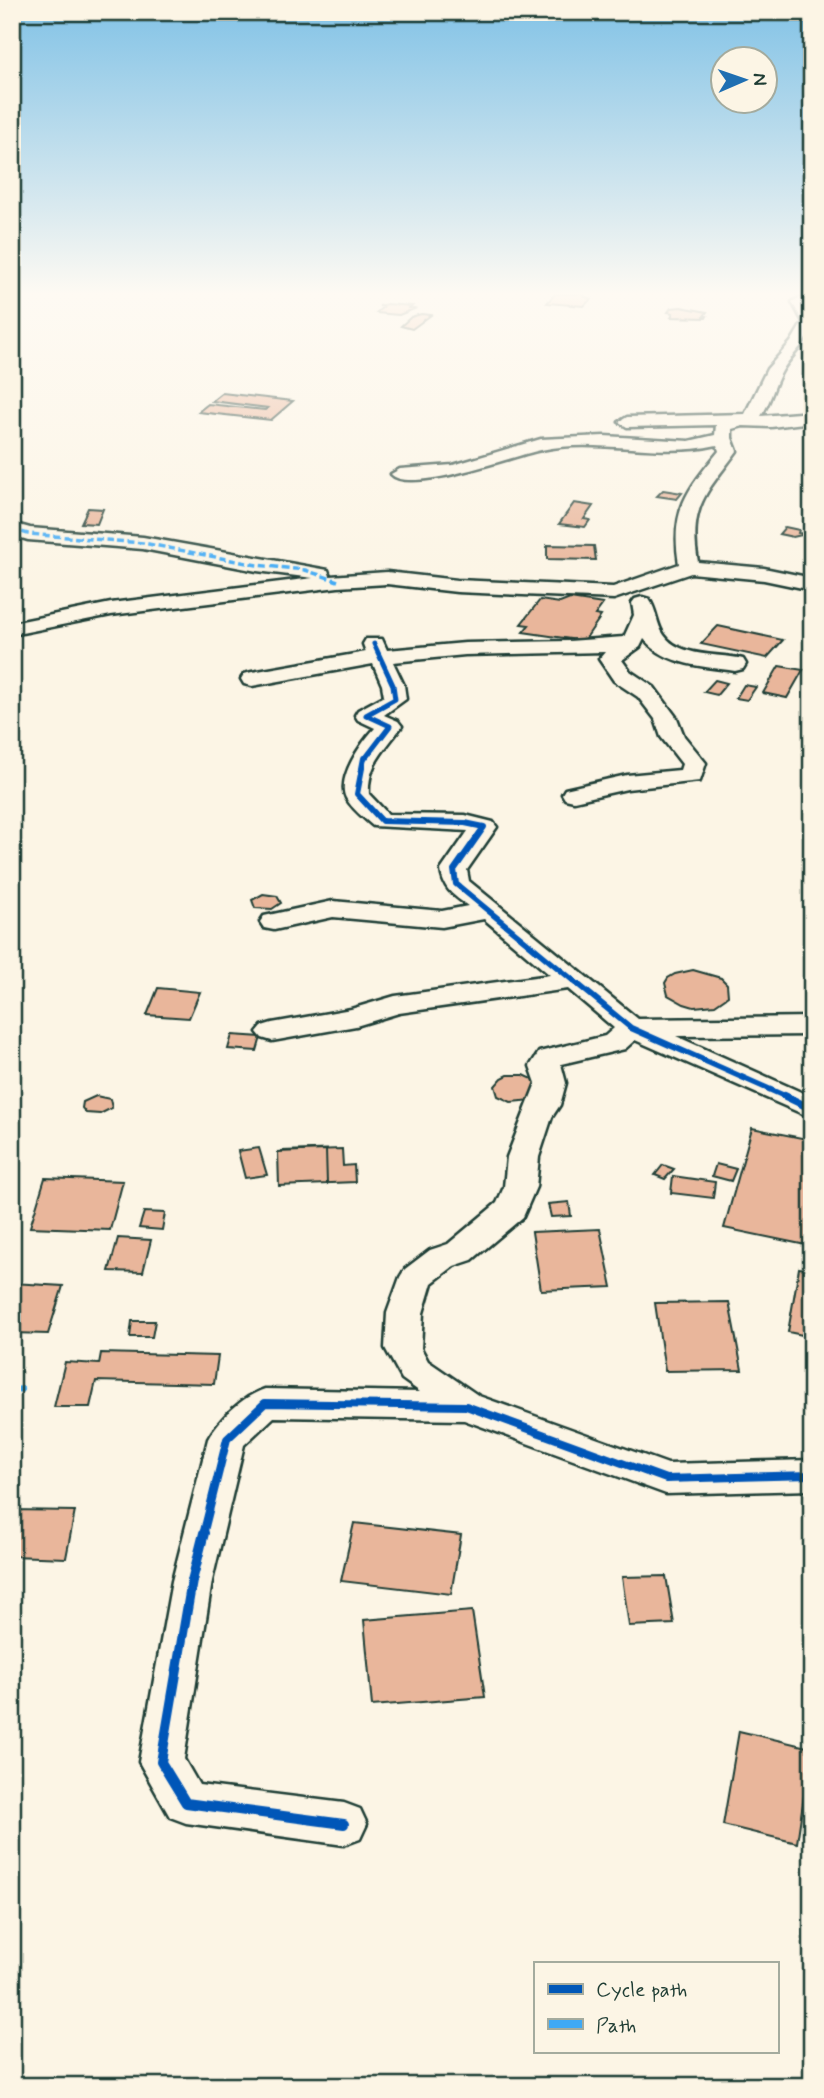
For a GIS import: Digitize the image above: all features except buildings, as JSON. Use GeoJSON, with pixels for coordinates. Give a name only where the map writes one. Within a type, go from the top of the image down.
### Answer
{"type":"FeatureCollection","features":[{"type":"Feature","properties":{"kind":"street"},"geometry":{"type":"LineString","coordinates":[[689,567],[685,537],[686,511],[695,492],[728,451],[723,438],[724,426],[751,418],[765,392]]}},
{"type":"Feature","properties":{"kind":"street"},"geometry":{"type":"LineString","coordinates":[[627,422],[693,419],[771,422],[812,416]]}},
{"type":"Feature","properties":{"kind":"street"},"geometry":{"type":"LineString","coordinates":[[400,474],[464,467],[541,444],[604,441],[689,446],[723,438]]}},
{"type":"Feature","properties":{"kind":"street"},"geometry":{"type":"LineString","coordinates":[[12,528],[28,534],[143,542],[257,565],[305,569],[338,581]]}},
{"type":"Feature","properties":{"kind":"street"},"geometry":{"type":"LineString","coordinates":[[12,629],[111,609],[338,581],[387,578],[457,586],[614,593],[689,567],[764,574],[812,584]]}},
{"type":"Feature","properties":{"kind":"street"},"geometry":{"type":"LineString","coordinates":[[660,579],[641,598],[650,635],[659,646],[683,656],[735,664]]}},
{"type":"Feature","properties":{"kind":"street"},"geometry":{"type":"LineString","coordinates":[[575,794],[626,782],[691,776],[694,763],[673,737],[666,718],[646,692],[622,676],[610,659],[632,642],[644,616]]}},
{"type":"Feature","properties":{"kind":"street"},"geometry":{"type":"LineString","coordinates":[[252,679],[376,650],[600,648],[632,642]]}},
{"type":"Feature","properties":{"kind":"street"},"geometry":{"type":"LineString","coordinates":[[376,650],[396,687],[396,699],[366,715],[390,726],[371,746],[360,763],[355,788],[358,797],[382,821],[477,823],[484,827],[454,870],[456,884],[631,1028],[741,1075],[812,1110]]}},
{"type":"Feature","properties":{"kind":"street"},"geometry":{"type":"LineString","coordinates":[[274,922],[333,909],[442,919],[489,910]]}},
{"type":"Feature","properties":{"kind":"street"},"geometry":{"type":"LineString","coordinates":[[272,1032],[356,1017],[395,1005],[573,980]]}},
{"type":"Feature","properties":{"kind":"street"},"geometry":{"type":"LineString","coordinates":[[812,1026],[631,1028],[615,1043],[550,1058],[545,1066],[551,1083],[545,1105],[537,1116],[523,1157],[520,1187],[511,1209],[460,1252],[442,1258],[416,1277],[405,1313],[403,1348],[415,1370],[466,1406],[666,1479],[812,1475]]}},
{"type":"Feature","properties":{"kind":"street"},"geometry":{"type":"LineString","coordinates":[[344,1824],[186,1803],[161,1762],[192,1581],[227,1439],[265,1403],[466,1406]]}},
{"type":"Feature","properties":{"kind":"marked path"},"geometry":{"type":"LineString","coordinates":[[12,529],[28,534],[143,543],[257,565],[305,570],[338,581]]}},
{"type":"Feature","properties":{"kind":"marked path"},"geometry":{"type":"LineString","coordinates":[[12,1390],[25,1389]]}},
{"type":"Feature","properties":{"kind":"cycle path"},"geometry":{"type":"LineString","coordinates":[[374,644],[393,685],[395,699],[366,715],[390,726],[374,743],[363,761],[356,789],[363,804],[382,821],[465,823],[484,827],[454,870],[456,884],[631,1028],[812,1109]]}},
{"type":"Feature","properties":{"kind":"cycle path"},"geometry":{"type":"LineString","coordinates":[[344,1824],[186,1803],[161,1762],[192,1581],[227,1439],[265,1403],[466,1406],[666,1479],[812,1475]]}}]}
